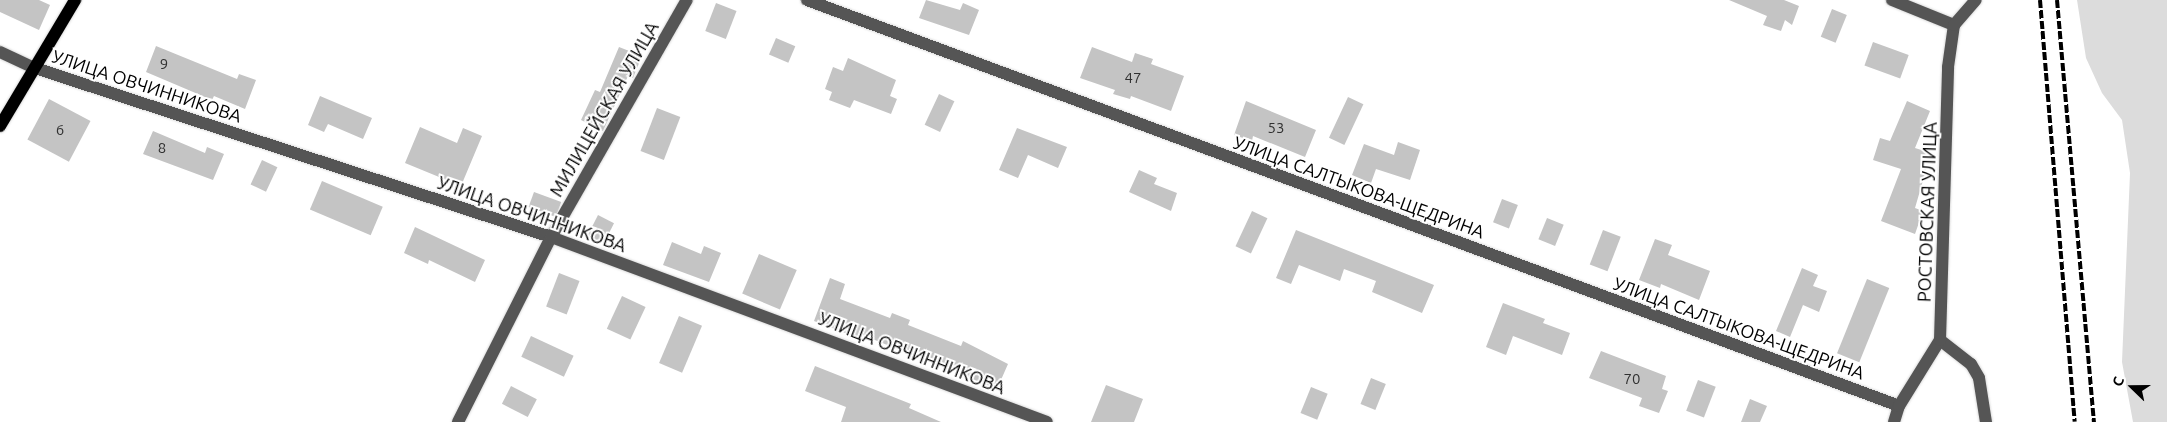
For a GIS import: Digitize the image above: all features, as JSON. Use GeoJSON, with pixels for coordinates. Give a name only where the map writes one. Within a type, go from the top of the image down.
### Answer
{"type":"FeatureCollection","features":[{"type":"Feature","properties":{"kind":"main road"},"geometry":{"type":"LineString","coordinates":[[0,126],[75,0]]}},
{"type":"Feature","properties":{"kind":"street","name":"МИЛИЦЕЙСКАЯ УЛИЦА"},"geometry":{"type":"LineString","coordinates":[[458,422],[551,237],[687,0]]}},
{"type":"Feature","properties":{"kind":"street","name":"УЛИЦА САЛТЫКОВА-ЩЕДРИНА"},"geometry":{"type":"LineString","coordinates":[[807,0],[1899,406]]}},
{"type":"Feature","properties":{"kind":"street"},"geometry":{"type":"LineString","coordinates":[[1892,0],[1954,25],[1976,0]]}},
{"type":"Feature","properties":{"kind":"street","name":"РОСТОВСКАЯ УЛИЦА"},"geometry":{"type":"LineString","coordinates":[[1940,340],[1948,67],[1954,25]]}},
{"type":"Feature","properties":{"kind":"street","name":"УЛИЦА ОВЧИННИКОВА"},"geometry":{"type":"LineString","coordinates":[[0,52],[35,68],[551,237],[1047,422]]}},
{"type":"Feature","properties":{"kind":"street"},"geometry":{"type":"LineString","coordinates":[[1894,422],[1899,406],[1940,340],[1971,364],[1978,378],[1986,422]]}},
{"type":"Feature","properties":{"kind":"shaded area"},"geometry":{"type":"Polygon","coordinates":[[[2077,0],[2167,0],[2167,422],[2133,422],[2122,362],[2130,173],[2122,120],[2102,93],[2086,58],[2077,0]]]}},
{"type":"Feature","properties":{"kind":"building"},"geometry":{"type":"Polygon","coordinates":[[[0,0],[39,0],[50,5],[39,30],[0,12],[0,0]]]}},
{"type":"Feature","properties":{"kind":"building"},"geometry":{"type":"Polygon","coordinates":[[[926,0],[960,10],[963,3],[979,10],[969,35],[919,18],[926,0]]]}},
{"type":"Feature","properties":{"kind":"building"},"geometry":{"type":"Polygon","coordinates":[[[1729,0],[1784,0],[1799,6],[1792,25],[1785,20],[1781,31],[1763,25],[1767,16],[1729,0]]]}},
{"type":"Feature","properties":{"kind":"building"},"geometry":{"type":"Polygon","coordinates":[[[716,3],[737,11],[726,39],[705,31],[716,3]]]}},
{"type":"Feature","properties":{"kind":"building"},"geometry":{"type":"Polygon","coordinates":[[[1832,9],[1847,15],[1836,43],[1821,37],[1832,9]]]}},
{"type":"Feature","properties":{"kind":"building"},"geometry":{"type":"Polygon","coordinates":[[[776,38],[795,46],[788,63],[769,55],[776,38]]]}},
{"type":"Feature","properties":{"kind":"building"},"geometry":{"type":"Polygon","coordinates":[[[1873,42],[1909,55],[1900,78],[1864,65],[1873,42]]]}},
{"type":"Feature","properties":{"kind":"building"},"geometry":{"type":"Polygon","coordinates":[[[156,46],[237,79],[239,74],[256,80],[245,109],[214,96],[212,100],[146,72],[156,46]]]}},
{"type":"Feature","properties":{"kind":"building"},"geometry":{"type":"Polygon","coordinates":[[[619,47],[642,56],[633,78],[628,76],[603,131],[581,120],[595,90],[600,92],[619,47]]]}},
{"type":"Feature","properties":{"kind":"building"},"geometry":{"type":"Polygon","coordinates":[[[1092,47],[1132,62],[1135,53],[1153,59],[1151,64],[1184,76],[1171,111],[1131,96],[1130,99],[1113,94],[1115,90],[1080,78],[1092,47]]]}},
{"type":"Feature","properties":{"kind":"building"},"geometry":{"type":"Polygon","coordinates":[[[848,58],[896,80],[890,96],[897,99],[891,114],[854,100],[850,108],[829,100],[832,92],[825,89],[833,67],[843,71],[848,58]]]}},
{"type":"Feature","properties":{"kind":"building"},"geometry":{"type":"Polygon","coordinates":[[[939,94],[954,101],[940,132],[925,125],[939,94]]]}},
{"type":"Feature","properties":{"kind":"building"},"geometry":{"type":"Polygon","coordinates":[[[320,96],[372,118],[363,139],[328,124],[324,132],[308,125],[320,96]]]}},
{"type":"Feature","properties":{"kind":"building"},"geometry":{"type":"Polygon","coordinates":[[[1348,97],[1363,104],[1344,145],[1329,138],[1348,97]]]}},
{"type":"Feature","properties":{"kind":"building"},"geometry":{"type":"Polygon","coordinates":[[[49,99],[90,121],[69,162],[27,140],[49,99]]]}},
{"type":"Feature","properties":{"kind":"building"},"geometry":{"type":"Polygon","coordinates":[[[1246,101],[1316,130],[1305,157],[1253,136],[1252,141],[1234,135],[1246,101]]]}},
{"type":"Feature","properties":{"kind":"building"},"geometry":{"type":"Polygon","coordinates":[[[1907,101],[1930,111],[1915,148],[1931,153],[1915,208],[1923,211],[1915,234],[1881,221],[1901,169],[1873,160],[1880,138],[1890,141],[1907,101]]]}},
{"type":"Feature","properties":{"kind":"building"},"geometry":{"type":"Polygon","coordinates":[[[657,108],[680,117],[664,160],[641,151],[657,108]]]}},
{"type":"Feature","properties":{"kind":"building"},"geometry":{"type":"Polygon","coordinates":[[[420,127],[457,143],[463,128],[482,136],[461,186],[405,163],[420,127]]]}},
{"type":"Feature","properties":{"kind":"building"},"geometry":{"type":"Polygon","coordinates":[[[1017,128],[1067,147],[1058,168],[1028,155],[1018,178],[999,170],[1017,128]]]}},
{"type":"Feature","properties":{"kind":"building"},"geometry":{"type":"Polygon","coordinates":[[[153,131],[205,153],[207,147],[224,154],[213,180],[143,154],[153,131]]]}},
{"type":"Feature","properties":{"kind":"building"},"geometry":{"type":"Polygon","coordinates":[[[1398,142],[1420,150],[1410,180],[1376,169],[1371,183],[1352,175],[1364,144],[1394,155],[1398,142]]]}},
{"type":"Feature","properties":{"kind":"building"},"geometry":{"type":"Polygon","coordinates":[[[262,160],[277,167],[266,192],[251,184],[262,160]]]}},
{"type":"Feature","properties":{"kind":"building"},"geometry":{"type":"Polygon","coordinates":[[[1139,170],[1157,178],[1154,184],[1177,193],[1171,211],[1129,192],[1139,170]]]}},
{"type":"Feature","properties":{"kind":"building"},"geometry":{"type":"Polygon","coordinates":[[[322,181],[383,207],[371,235],[310,210],[322,181]]]}},
{"type":"Feature","properties":{"kind":"building"},"geometry":{"type":"Polygon","coordinates":[[[534,192],[561,202],[556,217],[529,207],[534,192]]]}},
{"type":"Feature","properties":{"kind":"building"},"geometry":{"type":"Polygon","coordinates":[[[1502,199],[1518,205],[1509,228],[1493,222],[1502,199]]]}},
{"type":"Feature","properties":{"kind":"building"},"geometry":{"type":"Polygon","coordinates":[[[1252,211],[1267,218],[1251,254],[1236,246],[1252,211]]]}},
{"type":"Feature","properties":{"kind":"building"},"geometry":{"type":"Polygon","coordinates":[[[598,215],[614,223],[604,244],[588,235],[598,215]]]}},
{"type":"Feature","properties":{"kind":"building"},"geometry":{"type":"Polygon","coordinates":[[[1547,218],[1564,225],[1555,246],[1538,239],[1547,218]]]}},
{"type":"Feature","properties":{"kind":"building"},"geometry":{"type":"Polygon","coordinates":[[[415,227],[485,260],[475,282],[429,260],[428,264],[404,253],[415,227]]]}},
{"type":"Feature","properties":{"kind":"building"},"geometry":{"type":"Polygon","coordinates":[[[1296,230],[1434,285],[1422,313],[1372,292],[1376,281],[1344,269],[1340,281],[1299,265],[1291,284],[1276,278],[1296,230]]]}},
{"type":"Feature","properties":{"kind":"building"},"geometry":{"type":"Polygon","coordinates":[[[1603,230],[1621,237],[1607,271],[1590,265],[1603,230]]]}},
{"type":"Feature","properties":{"kind":"building"},"geometry":{"type":"Polygon","coordinates":[[[1655,239],[1672,245],[1668,255],[1710,271],[1699,300],[1661,284],[1660,288],[1639,280],[1655,239]]]}},
{"type":"Feature","properties":{"kind":"building"},"geometry":{"type":"Polygon","coordinates":[[[672,242],[701,254],[704,246],[721,253],[709,282],[663,265],[672,242]]]}},
{"type":"Feature","properties":{"kind":"building"},"geometry":{"type":"Polygon","coordinates":[[[759,254],[797,270],[780,310],[742,294],[759,254]]]}},
{"type":"Feature","properties":{"kind":"building"},"geometry":{"type":"Polygon","coordinates":[[[1802,268],[1818,275],[1813,286],[1827,291],[1819,312],[1803,305],[1790,337],[1776,331],[1802,268]]]}},
{"type":"Feature","properties":{"kind":"building"},"geometry":{"type":"Polygon","coordinates":[[[559,273],[580,281],[567,314],[546,307],[559,273]]]}},
{"type":"Feature","properties":{"kind":"building"},"geometry":{"type":"Polygon","coordinates":[[[830,278],[845,284],[840,299],[890,318],[892,313],[910,320],[908,325],[961,346],[963,341],[1008,364],[997,389],[860,334],[858,338],[814,321],[830,278]]]}},
{"type":"Feature","properties":{"kind":"building"},"geometry":{"type":"Polygon","coordinates":[[[1867,279],[1889,288],[1859,362],[1837,353],[1867,279]]]}},
{"type":"Feature","properties":{"kind":"building"},"geometry":{"type":"Polygon","coordinates":[[[622,296],[646,307],[630,340],[607,329],[622,296]]]}},
{"type":"Feature","properties":{"kind":"building"},"geometry":{"type":"Polygon","coordinates":[[[1503,303],[1545,319],[1543,323],[1570,333],[1562,355],[1513,336],[1506,355],[1486,347],[1503,303]]]}},
{"type":"Feature","properties":{"kind":"building"},"geometry":{"type":"Polygon","coordinates":[[[679,316],[702,326],[682,373],[659,363],[679,316]]]}},
{"type":"Feature","properties":{"kind":"building"},"geometry":{"type":"Polygon","coordinates":[[[531,336],[574,356],[564,377],[521,357],[531,336]]]}},
{"type":"Feature","properties":{"kind":"building"},"geometry":{"type":"Polygon","coordinates":[[[1601,351],[1666,376],[1662,389],[1668,391],[1659,413],[1639,406],[1642,398],[1589,378],[1601,351]]]}},
{"type":"Feature","properties":{"kind":"building"},"geometry":{"type":"Polygon","coordinates":[[[815,366],[911,404],[909,408],[941,422],[841,422],[846,407],[805,391],[815,366]]]}},
{"type":"Feature","properties":{"kind":"building"},"geometry":{"type":"Polygon","coordinates":[[[1371,378],[1386,384],[1375,410],[1361,404],[1371,378]]]}},
{"type":"Feature","properties":{"kind":"building"},"geometry":{"type":"Polygon","coordinates":[[[1698,380],[1716,387],[1704,418],[1686,411],[1698,380]]]}},
{"type":"Feature","properties":{"kind":"building"},"geometry":{"type":"Polygon","coordinates":[[[1106,385],[1143,399],[1134,422],[1091,422],[1106,385]]]}},
{"type":"Feature","properties":{"kind":"building"},"geometry":{"type":"Polygon","coordinates":[[[511,386],[537,399],[528,417],[502,404],[511,386]]]}},
{"type":"Feature","properties":{"kind":"building"},"geometry":{"type":"Polygon","coordinates":[[[1311,387],[1328,394],[1317,420],[1301,413],[1311,387]]]}},
{"type":"Feature","properties":{"kind":"building"},"geometry":{"type":"Polygon","coordinates":[[[1750,399],[1767,406],[1760,422],[1741,422],[1750,399]]]}},
{"type":"Feature","properties":{"kind":"railway"},"geometry":{"type":"LineString","coordinates":[[2040,0],[2075,422]]}},
{"type":"Feature","properties":{"kind":"railway"},"geometry":{"type":"LineString","coordinates":[[2057,0],[2094,422]]}}]}
